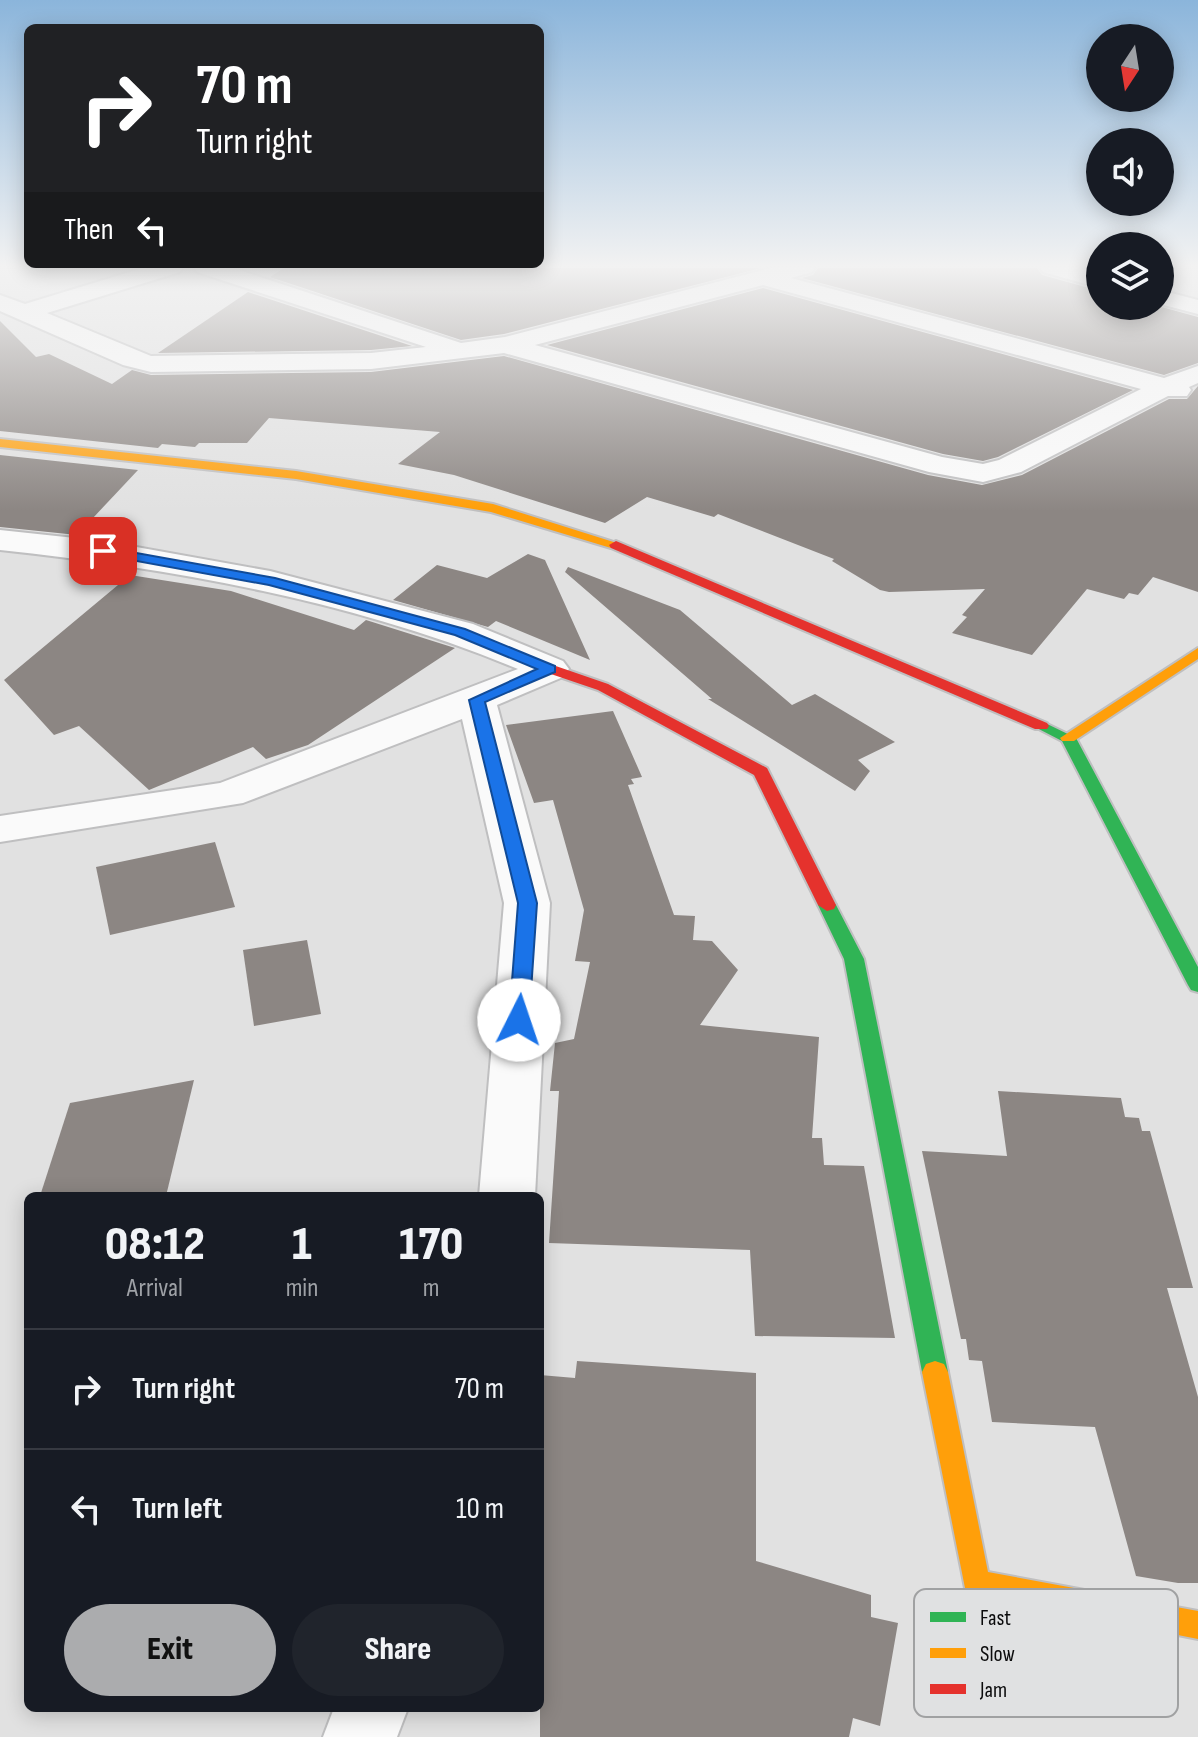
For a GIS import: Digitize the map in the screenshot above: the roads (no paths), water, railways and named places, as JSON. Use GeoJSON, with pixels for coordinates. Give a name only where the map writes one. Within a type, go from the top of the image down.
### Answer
{"type":"FeatureCollection","features":[{"type":"Feature","properties":{"kind":"street"},"geometry":{"type":"LineString","coordinates":[[107,348],[151,364],[371,361],[480,348]]}},
{"type":"Feature","properties":{"kind":"street"},"geometry":{"type":"LineString","coordinates":[[457,348],[463,350]]}},
{"type":"Feature","properties":{"kind":"street"},"geometry":{"type":"LineString","coordinates":[[517,348],[940,466],[983,473],[1010,466],[1165,387],[1198,374]]}},
{"type":"Feature","properties":{"kind":"street"},"geometry":{"type":"LineString","coordinates":[[1023,348],[1198,396]]}},
{"type":"Feature","properties":{"kind":"street"},"geometry":{"type":"LineString","coordinates":[[0,443],[296,475],[493,508],[599,538],[1068,738],[1198,985]]}},
{"type":"Feature","properties":{"kind":"street"},"geometry":{"type":"LineString","coordinates":[[0,540],[103,551],[270,581],[460,632],[603,687],[761,772],[854,959],[976,1583],[1008,1589]]}},
{"type":"Feature","properties":{"kind":"street"},"geometry":{"type":"LineString","coordinates":[[1068,738],[1198,652]]}},
{"type":"Feature","properties":{"kind":"street"},"geometry":{"type":"LineString","coordinates":[[0,829],[228,794],[477,700],[550,669]]}},
{"type":"Feature","properties":{"kind":"street"},"geometry":{"type":"LineString","coordinates":[[477,700],[527,903],[507,1192]]}},
{"type":"Feature","properties":{"kind":"street"},"geometry":{"type":"LineString","coordinates":[[1178,1621],[1198,1625]]}},
{"type":"Feature","properties":{"kind":"street"},"geometry":{"type":"LineString","coordinates":[[360,1737],[369,1712]]}}]}
